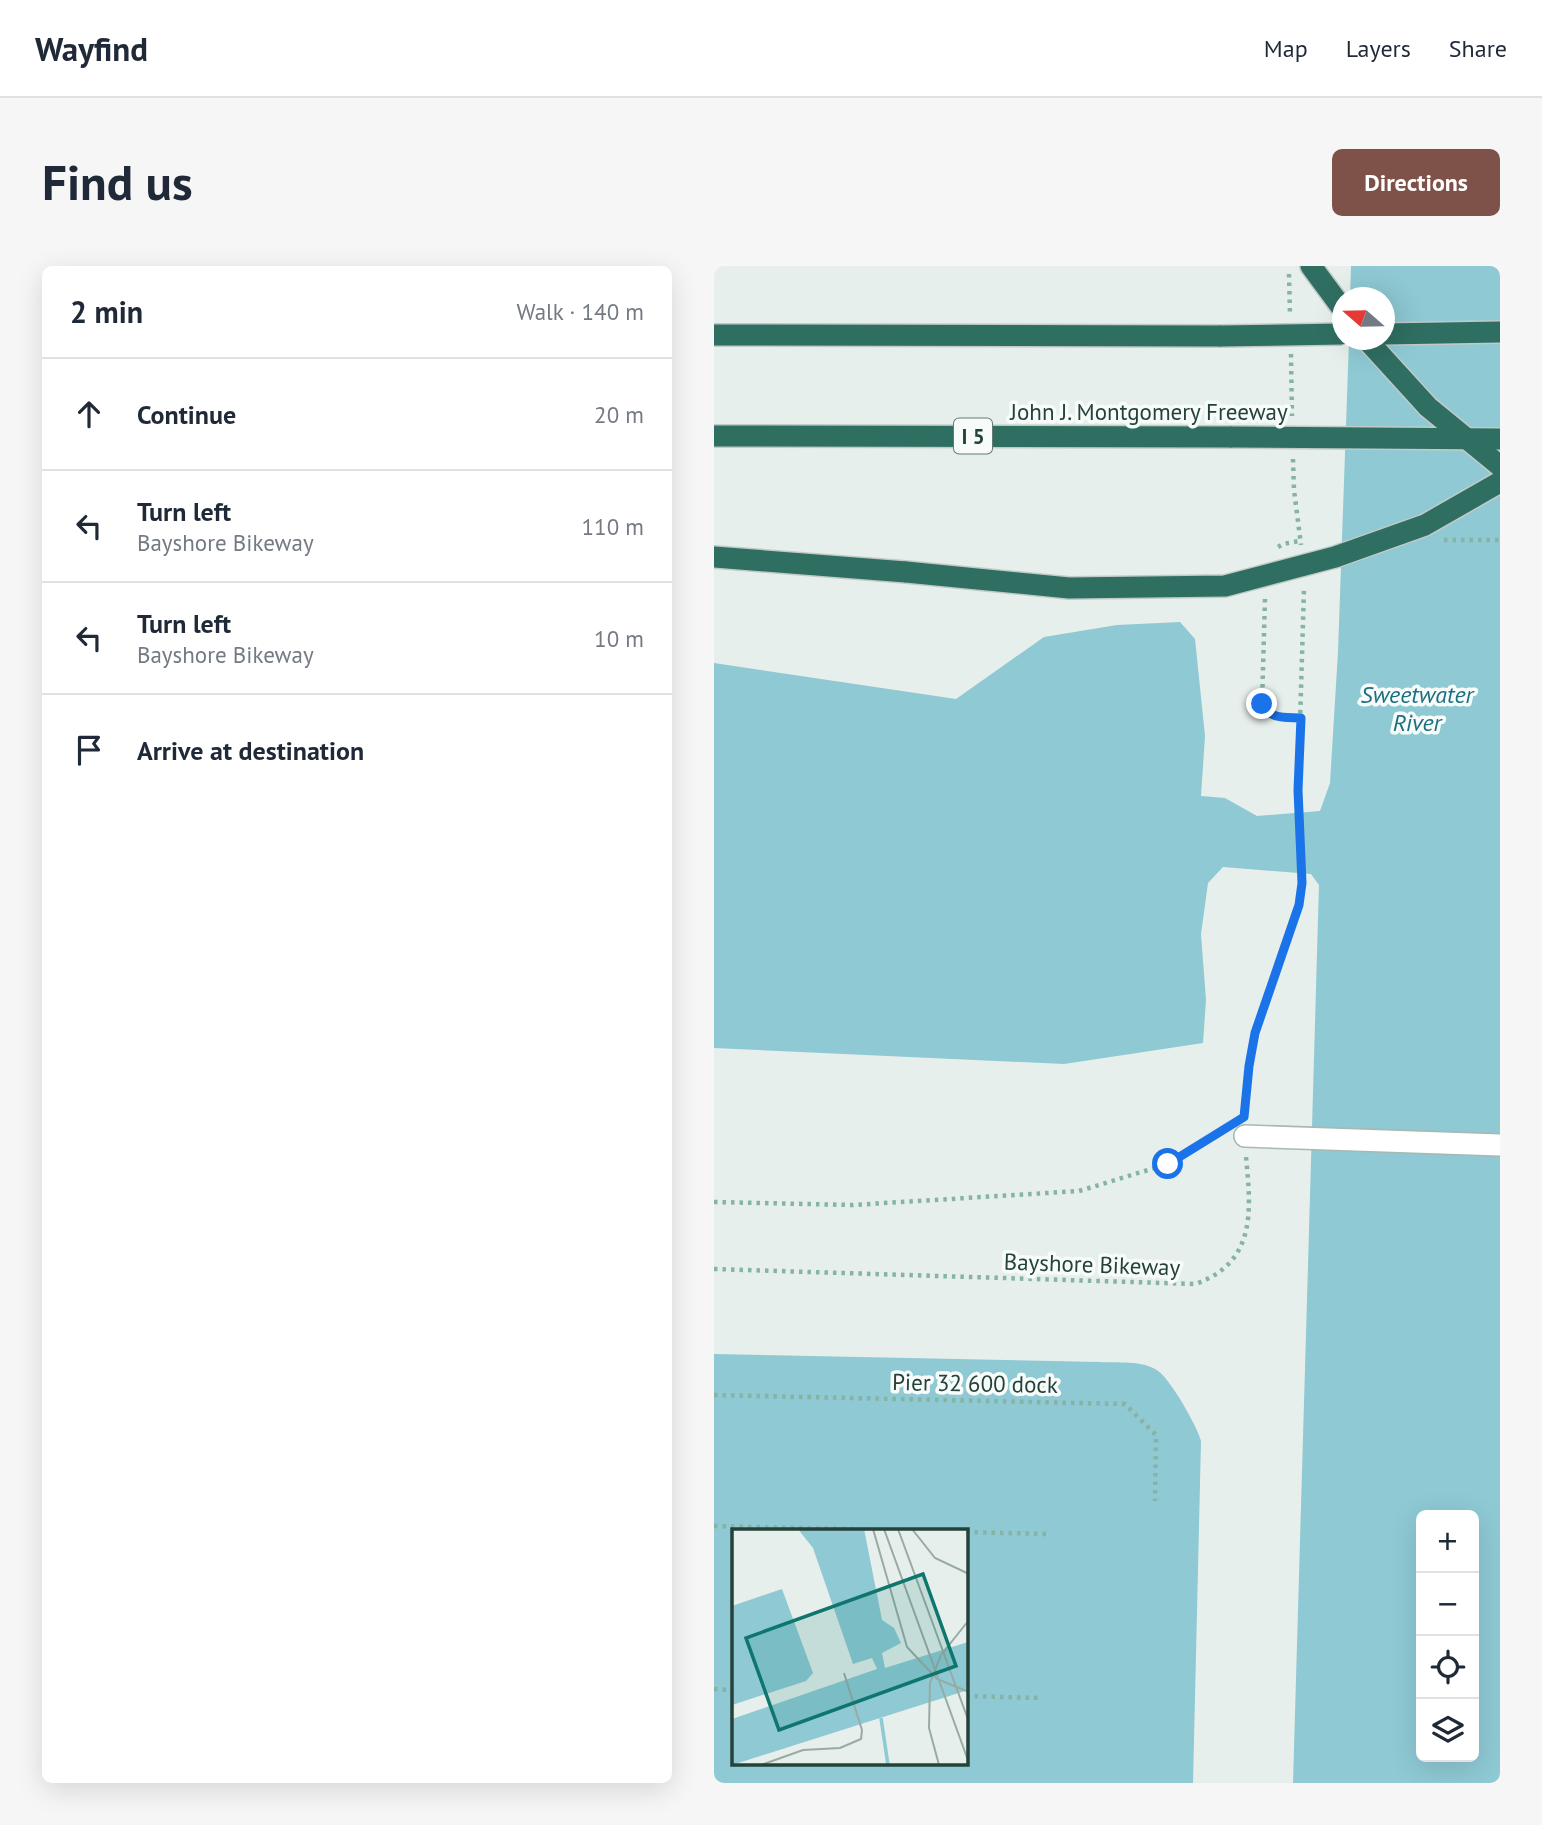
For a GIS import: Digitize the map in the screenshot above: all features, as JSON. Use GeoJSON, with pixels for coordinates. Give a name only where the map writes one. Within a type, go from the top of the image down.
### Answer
{"type":"FeatureCollection","features":[{"type":"Feature","properties":{"kind":"highway"},"geometry":{"type":"LineString","coordinates":[[1311,266],[1332,294]]}},
{"type":"Feature","properties":{"kind":"highway"},"geometry":{"type":"LineString","coordinates":[[1395,334],[1500,332]]}},
{"type":"Feature","properties":{"kind":"highway"},"geometry":{"type":"LineString","coordinates":[[714,335],[1332,334]]}},
{"type":"Feature","properties":{"kind":"highway"},"geometry":{"type":"LineString","coordinates":[[1376,350],[1428,407],[1500,466]]}},
{"type":"Feature","properties":{"kind":"highway","name":"John J. Montgomery Freeway"},"geometry":{"type":"LineString","coordinates":[[714,436],[1500,439]]}},
{"type":"Feature","properties":{"kind":"highway"},"geometry":{"type":"LineString","coordinates":[[714,556],[1069,587],[1225,586],[1335,558],[1425,525],[1500,482]]}},
{"type":"Feature","properties":{"kind":"lane"},"geometry":{"type":"LineString","coordinates":[[1245,1126],[1500,1144]]}},
{"type":"Feature","properties":{"kind":"path"},"geometry":{"type":"LineString","coordinates":[[1290,266],[1290,327]]}},
{"type":"Feature","properties":{"kind":"path"},"geometry":{"type":"LineString","coordinates":[[1291,341],[1292,422]]}},
{"type":"Feature","properties":{"kind":"path"},"geometry":{"type":"LineString","coordinates":[[1293,449],[1294,490],[1302,554]]}},
{"type":"Feature","properties":{"kind":"path","name":"Bayshore Bikeway"},"geometry":{"type":"LineString","coordinates":[[714,1269],[1195,1284],[1212,1276],[1227,1264],[1245,1237],[1250,1208],[1245,1126],[1249,1066],[1255,1033],[1299,905],[1302,883],[1298,790],[1304,582]]}},
{"type":"Feature","properties":{"kind":"path"},"geometry":{"type":"LineString","coordinates":[[1265,595],[1262,704],[1269,714],[1301,718]]}},
{"type":"Feature","properties":{"kind":"path"},"geometry":{"type":"LineString","coordinates":[[714,1202],[853,1205],[1079,1191],[1168,1164],[1245,1126]]}},
{"type":"Feature","properties":{"kind":"path","name":"Pier 32 600 dock"},"geometry":{"type":"LineString","coordinates":[[714,1395],[1125,1404],[1156,1435],[1155,1501]]}},
{"type":"Feature","properties":{"kind":"path"},"geometry":{"type":"LineString","coordinates":[[714,1526],[841,1529]]}},
{"type":"Feature","properties":{"kind":"path"},"geometry":{"type":"LineString","coordinates":[[968,1532],[1046,1534]]}},
{"type":"Feature","properties":{"kind":"path"},"geometry":{"type":"LineString","coordinates":[[714,1689],[732,1690]]}},
{"type":"Feature","properties":{"kind":"path"},"geometry":{"type":"LineString","coordinates":[[968,1696],[1040,1698]]}},
{"type":"Feature","properties":{"kind":"water","name":"Sweetwater River"},"geometry":{"type":"Polygon","coordinates":[[[1351,266],[1500,266],[1500,1783],[1293,1783],[1319,885],[1311,874],[1223,867],[1208,883],[1201,934],[1206,1000],[1203,1043],[1064,1064],[714,1048],[714,663],[956,699],[1044,637],[1117,625],[1180,622],[1195,639],[1205,736],[1201,796],[1225,798],[1257,816],[1320,811],[1330,783],[1338,652],[1349,350],[1395,350],[1395,287],[1350,287],[1351,266]]]}},
{"type":"Feature","properties":{"kind":"water"},"geometry":{"type":"Polygon","coordinates":[[[714,1354],[1129,1363],[1145,1365],[1158,1371],[1183,1404],[1201,1441],[1193,1783],[714,1783],[714,1354]]]}},
{"type":"Feature","properties":{"kind":"route"},"geometry":{"type":"LineString","coordinates":[[1168,1164],[1244,1117],[1249,1066],[1258,1020],[1299,905],[1302,883],[1298,790],[1301,718],[1269,714],[1262,704]]}}]}
